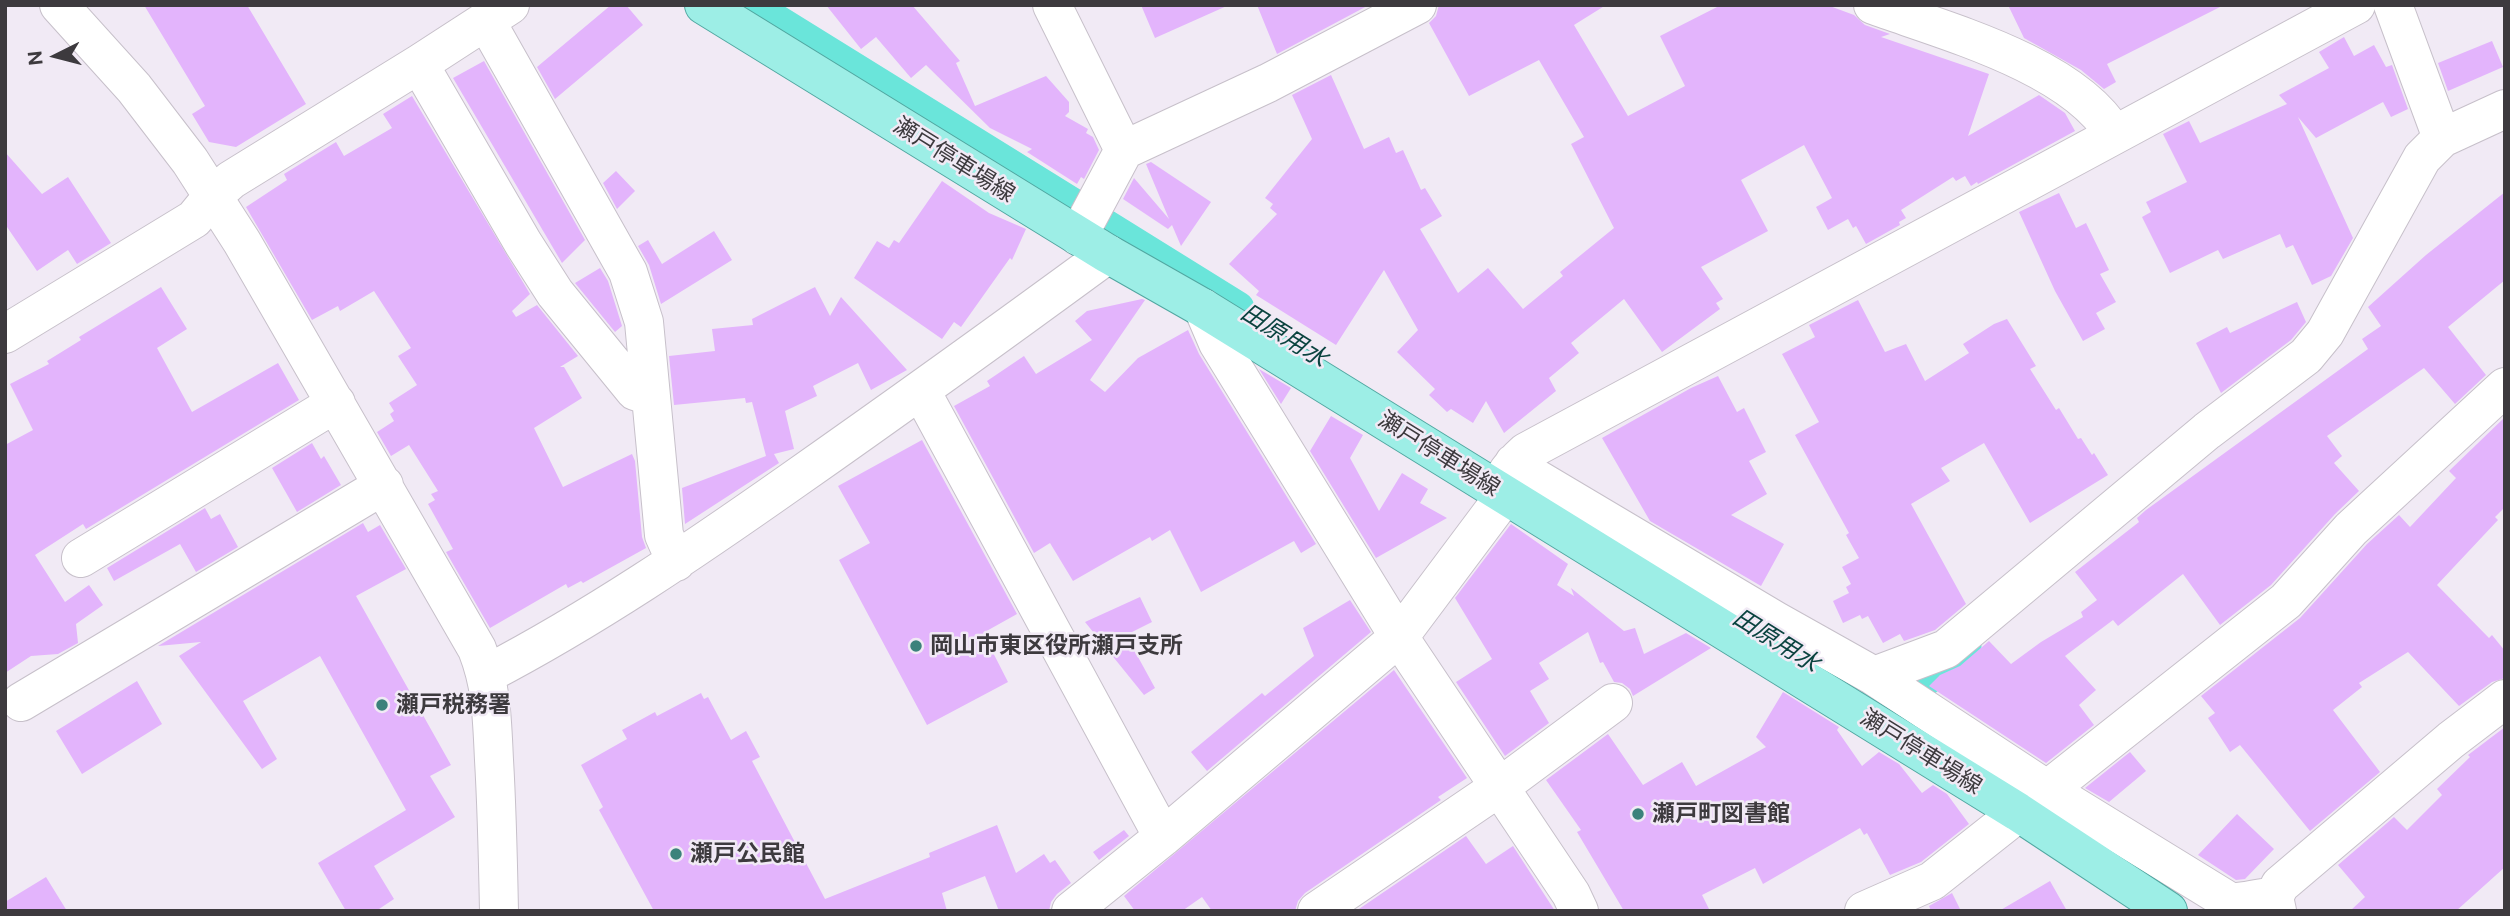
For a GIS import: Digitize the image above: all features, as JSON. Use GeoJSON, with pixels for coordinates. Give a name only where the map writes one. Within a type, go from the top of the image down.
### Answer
{"type":"FeatureCollection","features":[{"type":"Feature","properties":{"kind":"main road","name":"瀬戸停車場線"},"geometry":{"type":"LineString","coordinates":[[704,5],[1093,245],[1506,476],[1767,636],[2032,800],[2168,911]]}},
{"type":"Feature","properties":{"kind":"street"},"geometry":{"type":"LineString","coordinates":[[59,5],[134,88],[190,161],[249,254],[477,649],[487,674],[491,703],[498,815],[499,911]]}},
{"type":"Feature","properties":{"kind":"street"},"geometry":{"type":"LineString","coordinates":[[487,674],[676,562],[921,391],[1093,245],[1124,150],[1052,5]]}},
{"type":"Feature","properties":{"kind":"street"},"geometry":{"type":"LineString","coordinates":[[1124,150],[1268,83],[1417,5]]}},
{"type":"Feature","properties":{"kind":"street"},"geometry":{"type":"LineString","coordinates":[[1873,5],[1995,48],[2066,86],[2106,121],[2114,134]]}},
{"type":"Feature","properties":{"kind":"street"},"geometry":{"type":"LineString","coordinates":[[1070,911],[1163,838],[1399,637],[1497,506],[1506,476],[1525,452],[2356,5]]}},
{"type":"Feature","properties":{"kind":"street"},"geometry":{"type":"LineString","coordinates":[[2393,5],[2442,138]]}},
{"type":"Feature","properties":{"kind":"street"},"geometry":{"type":"LineString","coordinates":[[5,334],[194,219],[231,180],[498,13],[628,272],[643,322],[664,535],[676,562]]}},
{"type":"Feature","properties":{"kind":"street"},"geometry":{"type":"LineString","coordinates":[[419,64],[555,293],[635,390],[650,397]]}},
{"type":"Feature","properties":{"kind":"street"},"geometry":{"type":"LineString","coordinates":[[1874,676],[1946,649],[2207,430],[2306,356],[2325,333],[2423,158],[2442,138],[2505,109]]}},
{"type":"Feature","properties":{"kind":"street"},"geometry":{"type":"LineString","coordinates":[[1203,308],[1218,343],[1399,637],[1572,894],[1579,911]]}},
{"type":"Feature","properties":{"kind":"street"},"geometry":{"type":"LineString","coordinates":[[1864,911],[1932,881],[2286,601],[2351,529],[2505,387]]}},
{"type":"Feature","properties":{"kind":"street"},"geometry":{"type":"LineString","coordinates":[[921,391],[1163,838]]}},
{"type":"Feature","properties":{"kind":"street"},"geometry":{"type":"LineString","coordinates":[[81,558],[336,403]]}},
{"type":"Feature","properties":{"kind":"street"},"geometry":{"type":"LineString","coordinates":[[21,702],[384,485]]}},
{"type":"Feature","properties":{"kind":"street"},"geometry":{"type":"LineString","coordinates":[[1767,636],[1874,676],[2032,800],[2230,902],[2243,903],[2259,897],[2275,904],[2280,885],[2451,740],[2505,699]]}},
{"type":"Feature","properties":{"kind":"street"},"geometry":{"type":"LineString","coordinates":[[1317,911],[1501,786],[1613,704]]}},
{"type":"Feature","properties":{"kind":"building"},"geometry":{"type":"Polygon","coordinates":[[[144,5],[247,5],[306,104],[236,147],[209,142],[192,114],[205,106],[144,5]]]}},
{"type":"Feature","properties":{"kind":"building"},"geometry":{"type":"Polygon","coordinates":[[[611,5],[626,5],[643,25],[555,99],[537,67],[611,5]]]}},
{"type":"Feature","properties":{"kind":"building"},"geometry":{"type":"Polygon","coordinates":[[[826,5],[912,5],[960,61],[956,63],[975,106],[1046,76],[1069,102],[1069,112],[1065,116],[1088,129],[1086,133],[1093,137],[1099,150],[1084,179],[1081,177],[1077,184],[1027,152],[1032,149],[990,128],[926,65],[911,78],[876,37],[861,49],[826,5]]]}},
{"type":"Feature","properties":{"kind":"building"},"geometry":{"type":"Polygon","coordinates":[[[1141,5],[1229,5],[1155,38],[1141,5]]]}},
{"type":"Feature","properties":{"kind":"building"},"geometry":{"type":"Polygon","coordinates":[[[1257,5],[1369,5],[1277,54],[1257,5]]]}},
{"type":"Feature","properties":{"kind":"building"},"geometry":{"type":"Polygon","coordinates":[[[1439,5],[1606,5],[1574,25],[1628,116],[1685,86],[1660,36],[1721,5],[1827,5],[1854,15],[1865,25],[1890,34],[1881,37],[1989,74],[1968,136],[2039,95],[2065,113],[2075,131],[1978,184],[1977,182],[1971,186],[1965,176],[1956,181],[1953,177],[1901,210],[1906,218],[1899,222],[1900,225],[1866,244],[1856,226],[1853,228],[1848,219],[1828,230],[1816,207],[1832,198],[1804,145],[1741,180],[1768,231],[1701,267],[1723,299],[1716,303],[1720,309],[1662,352],[1624,299],[1571,343],[1579,353],[1549,378],[1556,391],[1504,433],[1486,401],[1473,423],[1451,409],[1447,412],[1429,395],[1435,389],[1397,352],[1418,330],[1384,270],[1336,345],[1256,295],[1259,291],[1229,264],[1277,214],[1270,208],[1273,204],[1265,198],[1312,139],[1292,95],[1331,75],[1364,149],[1389,137],[1396,153],[1403,150],[1421,190],[1425,188],[1442,216],[1420,229],[1458,293],[1488,268],[1523,309],[1563,276],[1560,272],[1614,228],[1571,144],[1584,137],[1539,60],[1469,96],[1429,23],[1436,16],[1439,5]]]}},
{"type":"Feature","properties":{"kind":"building"},"geometry":{"type":"Polygon","coordinates":[[[2008,5],[2224,5],[2107,64],[2116,82],[2104,89],[2081,70],[2024,38],[2008,5]]]}},
{"type":"Feature","properties":{"kind":"building"},"geometry":{"type":"Polygon","coordinates":[[[2344,37],[2354,56],[2374,45],[2386,67],[2392,65],[2408,109],[2391,117],[2383,102],[2316,138],[2298,117],[2353,238],[2331,276],[2312,285],[2293,245],[2286,248],[2280,234],[2223,259],[2218,250],[2170,273],[2142,217],[2151,212],[2146,202],[2187,182],[2163,134],[2189,121],[2200,143],[2287,104],[2279,95],[2329,68],[2319,52],[2344,37]]]}},
{"type":"Feature","properties":{"kind":"building"},"geometry":{"type":"Polygon","coordinates":[[[2492,41],[2503,67],[2448,91],[2438,63],[2492,41]]]}},
{"type":"Feature","properties":{"kind":"building"},"geometry":{"type":"Polygon","coordinates":[[[484,61],[585,240],[562,263],[453,78],[484,61]]]}},
{"type":"Feature","properties":{"kind":"building"},"geometry":{"type":"Polygon","coordinates":[[[412,96],[530,294],[512,311],[516,317],[537,305],[578,356],[560,367],[564,367],[582,398],[534,428],[563,487],[632,454],[635,461],[642,537],[646,548],[583,583],[581,581],[568,588],[566,584],[490,628],[446,552],[453,549],[428,504],[435,500],[431,494],[438,491],[409,445],[391,456],[377,432],[394,421],[390,414],[394,411],[389,403],[417,385],[398,356],[411,348],[374,291],[340,311],[338,306],[312,320],[246,207],[287,180],[284,174],[336,142],[344,156],[392,128],[383,114],[412,96]]]}},
{"type":"Feature","properties":{"kind":"building"},"geometry":{"type":"Polygon","coordinates":[[[5,152],[42,194],[68,177],[111,243],[77,264],[68,250],[37,271],[5,224],[5,152]]]}},
{"type":"Feature","properties":{"kind":"building"},"geometry":{"type":"Polygon","coordinates":[[[1151,162],[1211,202],[1181,246],[1172,225],[1168,229],[1123,199],[1134,178],[1169,219],[1146,164],[1151,162]]]}},
{"type":"Feature","properties":{"kind":"building"},"geometry":{"type":"Polygon","coordinates":[[[616,171],[635,191],[617,209],[603,183],[616,171]]]}},
{"type":"Feature","properties":{"kind":"building"},"geometry":{"type":"Polygon","coordinates":[[[942,181],[989,213],[1026,229],[1012,260],[1010,258],[961,327],[954,322],[942,339],[854,278],[877,241],[889,248],[894,240],[899,243],[942,181]]]}},
{"type":"Feature","properties":{"kind":"building"},"geometry":{"type":"Polygon","coordinates":[[[2505,192],[2505,280],[2448,327],[2486,375],[2455,404],[2424,368],[2327,436],[2342,456],[2334,463],[2359,491],[2271,585],[2220,625],[2183,574],[2118,626],[2113,620],[2065,656],[2096,690],[2079,705],[2094,725],[2046,763],[1929,686],[1940,675],[1960,666],[1989,641],[2011,664],[2083,617],[2081,612],[2097,600],[2075,572],[2139,522],[2137,518],[2146,510],[2368,349],[2362,339],[2381,326],[2368,307],[2426,255],[2505,192]]]}},
{"type":"Feature","properties":{"kind":"building"},"geometry":{"type":"Polygon","coordinates":[[[2059,193],[2076,228],[2086,223],[2109,270],[2100,274],[2116,302],[2096,313],[2105,329],[2083,341],[2055,291],[2019,212],[2059,193]]]}},
{"type":"Feature","properties":{"kind":"building"},"geometry":{"type":"Polygon","coordinates":[[[714,231],[732,260],[661,304],[649,265],[638,246],[648,240],[662,264],[714,231]]]}},
{"type":"Feature","properties":{"kind":"building"},"geometry":{"type":"Polygon","coordinates":[[[600,268],[608,281],[622,326],[615,332],[575,283],[600,268]]]}},
{"type":"Feature","properties":{"kind":"building"},"geometry":{"type":"Polygon","coordinates":[[[161,287],[187,329],[157,348],[192,412],[278,363],[299,400],[86,529],[83,524],[35,555],[65,602],[89,585],[103,605],[76,624],[78,643],[58,654],[31,656],[5,673],[5,445],[33,430],[10,384],[49,364],[47,361],[81,340],[79,337],[161,287]]]}},
{"type":"Feature","properties":{"kind":"building"},"geometry":{"type":"Polygon","coordinates":[[[815,287],[830,316],[841,297],[907,370],[871,390],[858,363],[813,386],[817,396],[785,411],[794,449],[774,454],[779,463],[685,524],[682,488],[766,456],[752,402],[746,403],[745,398],[674,405],[669,356],[715,351],[712,329],[753,325],[752,319],[815,287]]]}},
{"type":"Feature","properties":{"kind":"building"},"geometry":{"type":"Polygon","coordinates":[[[1145,300],[1090,380],[1105,392],[1138,358],[1188,330],[1199,354],[1316,544],[1301,553],[1294,541],[1201,592],[1170,530],[1152,541],[1150,537],[1073,581],[1050,543],[1034,553],[954,406],[990,386],[987,381],[1024,356],[1036,374],[1092,340],[1075,321],[1087,311],[1145,300]]]}},
{"type":"Feature","properties":{"kind":"building"},"geometry":{"type":"Polygon","coordinates":[[[1858,300],[1885,352],[1906,344],[1925,381],[1969,353],[1963,344],[2007,319],[2036,366],[2030,369],[2056,410],[2059,408],[2078,439],[2081,438],[2092,455],[2094,453],[2108,475],[2030,523],[1984,443],[1941,468],[1950,481],[1911,504],[1966,604],[1935,630],[1904,641],[1900,634],[1883,643],[1868,616],[1862,619],[1860,615],[1843,623],[1833,601],[1849,593],[1846,587],[1851,584],[1842,567],[1859,558],[1846,535],[1849,533],[1795,435],[1819,422],[1782,354],[1815,337],[1809,325],[1858,300]]]}},
{"type":"Feature","properties":{"kind":"building"},"geometry":{"type":"Polygon","coordinates":[[[2297,302],[2306,322],[2291,340],[2221,393],[2196,343],[2227,327],[2230,333],[2297,302]]]}},
{"type":"Feature","properties":{"kind":"building"},"geometry":{"type":"Polygon","coordinates":[[[1259,369],[1291,388],[1281,404],[1259,369]]]}},
{"type":"Feature","properties":{"kind":"building"},"geometry":{"type":"Polygon","coordinates":[[[1718,376],[1737,412],[1744,408],[1766,452],[1749,461],[1767,494],[1731,515],[1784,544],[1761,586],[1650,521],[1602,438],[1691,388],[1718,376]]]}},
{"type":"Feature","properties":{"kind":"building"},"geometry":{"type":"Polygon","coordinates":[[[1331,416],[1363,435],[1350,458],[1379,511],[1402,473],[1428,489],[1420,503],[1447,518],[1376,558],[1310,451],[1331,416]]]}},
{"type":"Feature","properties":{"kind":"building"},"geometry":{"type":"Polygon","coordinates":[[[2505,417],[2505,507],[2495,517],[2498,520],[2437,585],[2489,638],[2492,635],[2505,651],[2505,678],[2492,682],[2459,706],[2408,652],[2359,683],[2362,687],[2333,710],[2380,772],[2310,831],[2240,745],[2230,752],[2208,718],[2215,713],[2201,696],[2300,618],[2367,544],[2399,515],[2410,527],[2456,478],[2449,471],[2505,417]]]}},
{"type":"Feature","properties":{"kind":"building"},"geometry":{"type":"Polygon","coordinates":[[[922,440],[1017,614],[983,633],[1008,682],[927,725],[839,560],[870,543],[838,486],[922,440]]]}},
{"type":"Feature","properties":{"kind":"building"},"geometry":{"type":"Polygon","coordinates":[[[312,443],[321,459],[324,456],[341,485],[297,512],[272,468],[312,443]]]}},
{"type":"Feature","properties":{"kind":"building"},"geometry":{"type":"Polygon","coordinates":[[[205,508],[211,519],[220,514],[238,547],[196,572],[180,544],[114,581],[107,568],[205,508]]]}},
{"type":"Feature","properties":{"kind":"building"},"geometry":{"type":"Polygon","coordinates":[[[363,523],[368,532],[380,525],[406,569],[356,596],[451,765],[430,776],[455,817],[374,866],[394,899],[376,911],[346,911],[318,863],[406,810],[320,656],[243,701],[277,759],[262,769],[179,656],[201,642],[158,646],[363,523]]]}},
{"type":"Feature","properties":{"kind":"building"},"geometry":{"type":"Polygon","coordinates":[[[1511,524],[1568,564],[1557,585],[1574,596],[1571,588],[1624,631],[1635,628],[1644,654],[1686,633],[1711,648],[1633,696],[1630,689],[1622,683],[1614,682],[1603,662],[1600,663],[1588,632],[1539,663],[1549,679],[1530,691],[1549,723],[1505,756],[1456,682],[1492,659],[1455,598],[1511,524]]]}},
{"type":"Feature","properties":{"kind":"building"},"geometry":{"type":"Polygon","coordinates":[[[1140,597],[1152,622],[1126,635],[1155,688],[1144,695],[1085,622],[1140,597]]]}},
{"type":"Feature","properties":{"kind":"building"},"geometry":{"type":"Polygon","coordinates":[[[1350,600],[1371,632],[1207,771],[1191,752],[1262,693],[1265,696],[1314,656],[1303,628],[1350,600]]]}},
{"type":"Feature","properties":{"kind":"building"},"geometry":{"type":"Polygon","coordinates":[[[1394,670],[1467,778],[1438,797],[1441,800],[1305,893],[1298,901],[1295,911],[1212,911],[1202,897],[1182,911],[1135,911],[1124,896],[1394,670]]]}},
{"type":"Feature","properties":{"kind":"building"},"geometry":{"type":"Polygon","coordinates":[[[137,681],[162,724],[82,774],[56,731],[137,681]]]}},
{"type":"Feature","properties":{"kind":"building"},"geometry":{"type":"Polygon","coordinates":[[[1783,692],[1839,727],[1837,730],[1862,766],[1879,752],[1899,764],[1922,793],[1933,785],[1947,794],[1969,824],[1921,862],[1890,875],[1867,833],[1864,835],[1860,828],[1763,884],[1755,868],[1702,895],[1710,911],[1624,911],[1577,832],[1581,830],[1546,780],[1608,734],[1643,785],[1682,762],[1696,786],[1766,747],[1756,737],[1783,692]]]}},
{"type":"Feature","properties":{"kind":"building","name":"瀬戸公民館"},"geometry":{"type":"Polygon","coordinates":[[[701,693],[704,699],[708,697],[731,740],[746,731],[760,757],[752,761],[825,899],[930,857],[929,853],[997,825],[1016,873],[1044,854],[1050,863],[1055,860],[1071,883],[1057,894],[1049,911],[999,911],[985,876],[942,893],[947,911],[654,911],[599,810],[603,807],[581,765],[627,739],[622,730],[655,712],[657,716],[701,693]]]}},
{"type":"Feature","properties":{"kind":"building"},"geometry":{"type":"Polygon","coordinates":[[[2505,727],[2505,867],[2456,911],[2350,911],[2365,897],[2338,865],[2394,817],[2407,830],[2442,795],[2437,789],[2470,757],[2468,755],[2505,727]]]}},
{"type":"Feature","properties":{"kind":"building"},"geometry":{"type":"Polygon","coordinates":[[[2130,752],[2146,771],[2109,802],[2085,788],[2130,752]]]}},
{"type":"Feature","properties":{"kind":"building"},"geometry":{"type":"Polygon","coordinates":[[[2237,814],[2274,849],[2245,879],[2236,880],[2198,855],[2237,814]]]}},
{"type":"Feature","properties":{"kind":"building"},"geometry":{"type":"Polygon","coordinates":[[[1124,830],[1129,836],[1099,860],[1093,852],[1124,830]]]}},
{"type":"Feature","properties":{"kind":"building"},"geometry":{"type":"Polygon","coordinates":[[[1466,836],[1486,864],[1513,846],[1555,911],[1356,911],[1466,836]]]}},
{"type":"Feature","properties":{"kind":"building"},"geometry":{"type":"Polygon","coordinates":[[[46,877],[67,911],[5,911],[5,902],[46,877]]]}},
{"type":"Feature","properties":{"kind":"building"},"geometry":{"type":"Polygon","coordinates":[[[2050,881],[2067,911],[1999,911],[2050,881]]]}},
{"type":"Feature","properties":{"kind":"building"},"geometry":{"type":"Polygon","coordinates":[[[1952,893],[1961,911],[1931,911],[1929,906],[1952,893]]]}},
{"type":"Feature","properties":{"kind":"waterway","name":"田原用水"},"geometry":{"type":"LineString","coordinates":[[751,5],[1077,207]]}},
{"type":"Feature","properties":{"kind":"waterway","name":"田原用水"},"geometry":{"type":"LineString","coordinates":[[1106,226],[1238,308]]}},
{"type":"Feature","properties":{"kind":"waterway"},"geometry":{"type":"LineString","coordinates":[[1877,698],[1923,682],[1965,646]]}},
{"type":"Feature","properties":{"kind":"place","name":"岡山市東区役所瀬戸支所"},"geometry":{"type":"Point","coordinates":[916,646]}},
{"type":"Feature","properties":{"kind":"place","name":"瀬戸税務署"},"geometry":{"type":"Point","coordinates":[382,705]}},
{"type":"Feature","properties":{"kind":"place","name":"瀬戸町図書館"},"geometry":{"type":"Point","coordinates":[1638,814]}},
{"type":"Feature","properties":{"kind":"place","name":"瀬戸公民館"},"geometry":{"type":"Point","coordinates":[676,854]}}]}
